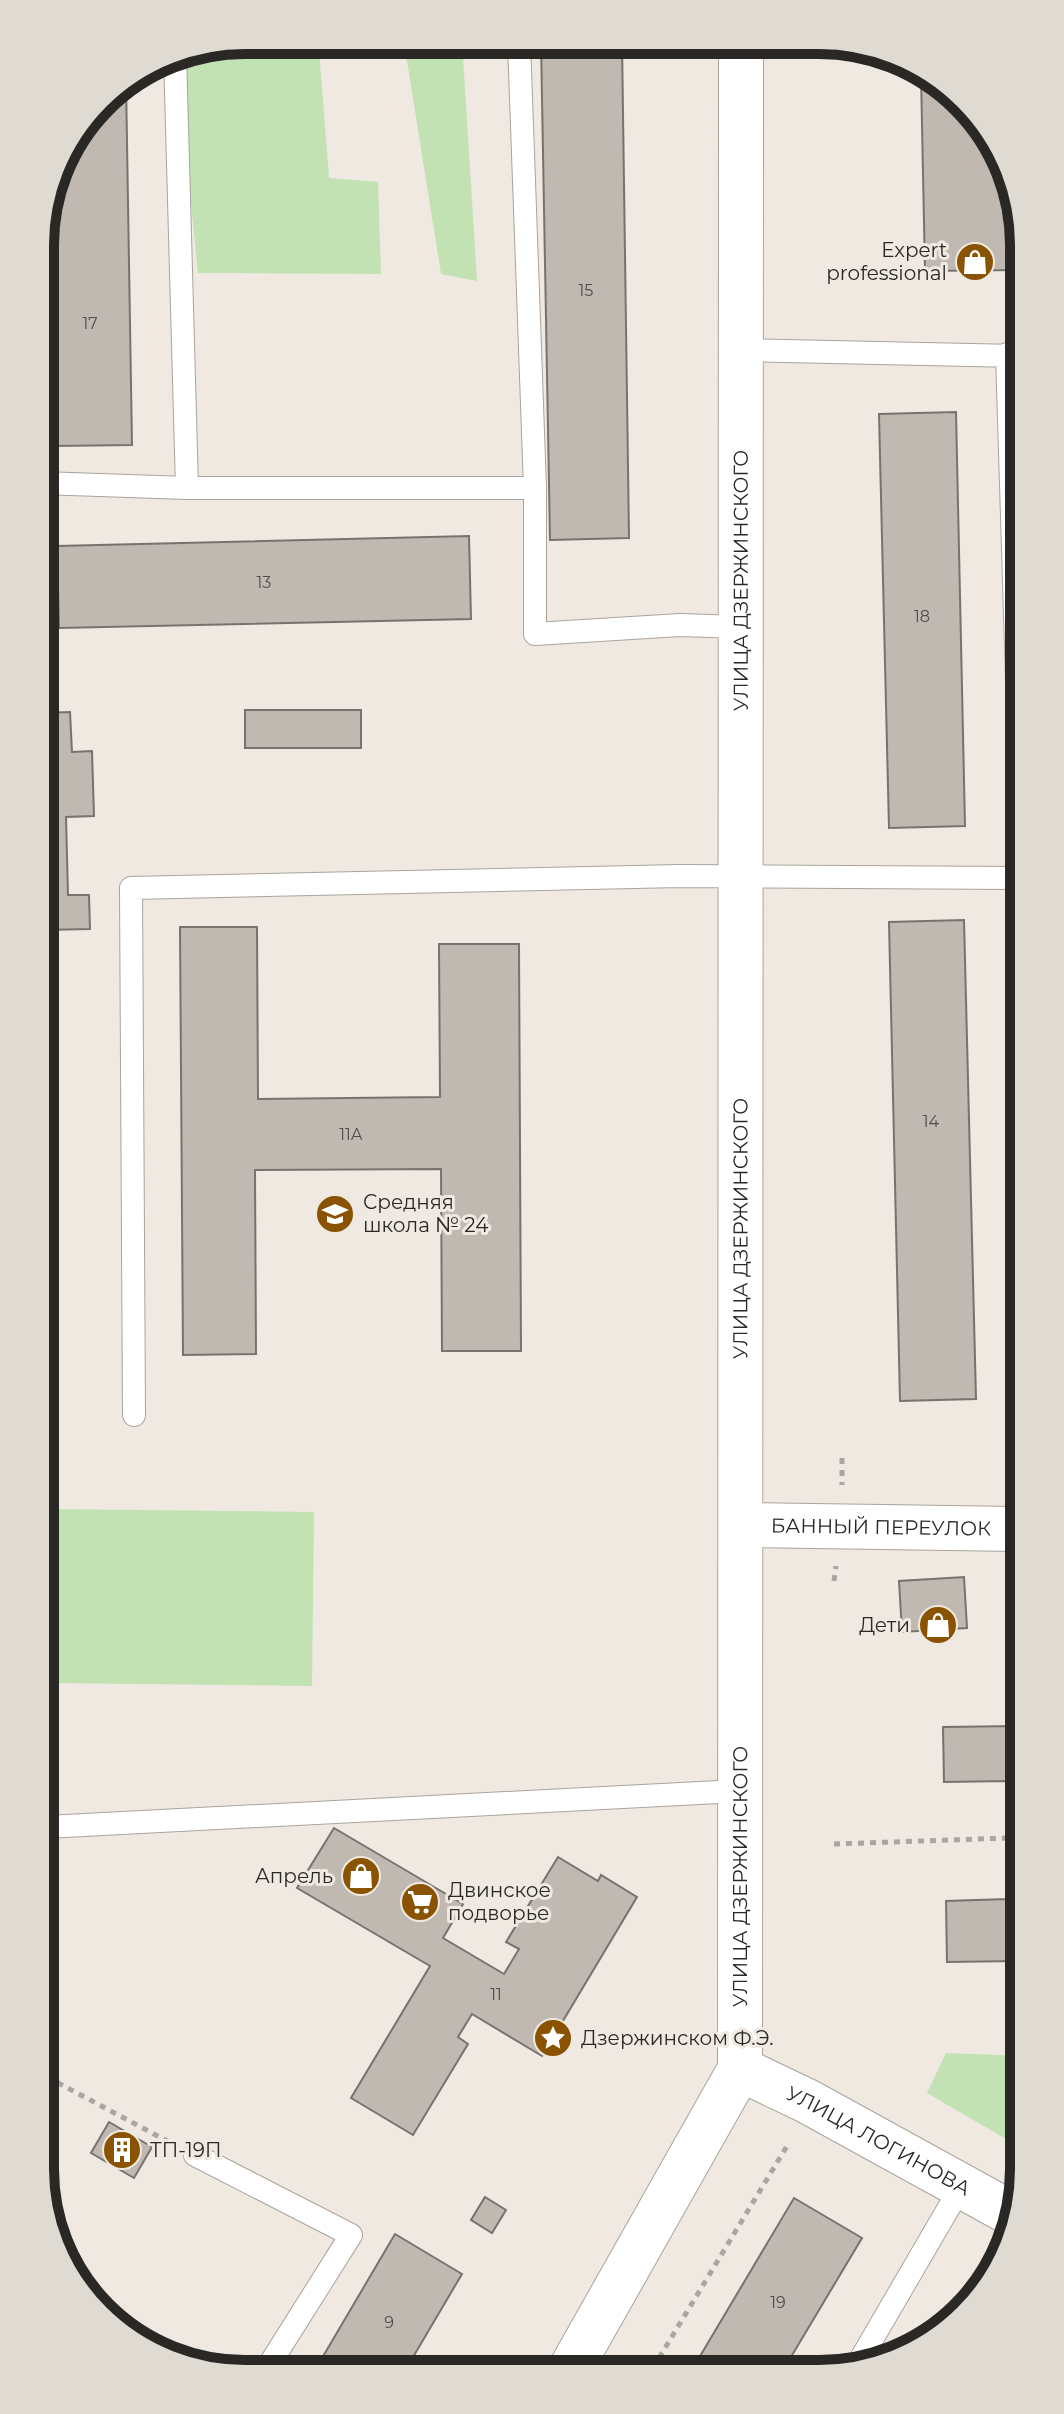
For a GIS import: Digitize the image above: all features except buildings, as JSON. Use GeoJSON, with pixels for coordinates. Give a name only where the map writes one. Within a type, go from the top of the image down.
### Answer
{"type":"FeatureCollection","features":[{"type":"Feature","properties":{"kind":"street","name":"УЛИЦА ДЗЕРЖИНСКОГО"},"geometry":{"type":"LineString","coordinates":[[576,2360],[740,2069],[741,54]]}},
{"type":"Feature","properties":{"kind":"street","name":"БАННЫЙ ПЕРЕУЛОК"},"geometry":{"type":"LineString","coordinates":[[741,1525],[1010,1529]]}},
{"type":"Feature","properties":{"kind":"street","name":"УЛИЦА ЛОГИНОВА"},"geometry":{"type":"LineString","coordinates":[[740,2069],[1005,2210]]}},
{"type":"Feature","properties":{"kind":"lane"},"geometry":{"type":"LineString","coordinates":[[519,54],[535,488],[535,634],[680,625],[741,627]]}},
{"type":"Feature","properties":{"kind":"lane"},"geometry":{"type":"LineString","coordinates":[[175,68],[187,488]]}},
{"type":"Feature","properties":{"kind":"lane"},"geometry":{"type":"LineString","coordinates":[[741,350],[1010,355]]}},
{"type":"Feature","properties":{"kind":"lane"},"geometry":{"type":"LineString","coordinates":[[54,483],[187,488],[535,488]]}},
{"type":"Feature","properties":{"kind":"lane"},"geometry":{"type":"LineString","coordinates":[[134,1415],[131,888],[741,876],[1010,878]]}},
{"type":"Feature","properties":{"kind":"lane"},"geometry":{"type":"LineString","coordinates":[[54,1827],[738,1791]]}},
{"type":"Feature","properties":{"kind":"lane"},"geometry":{"type":"LineString","coordinates":[[195,2155],[351,2235],[272,2360]]}},
{"type":"Feature","properties":{"kind":"lane"},"geometry":{"type":"LineString","coordinates":[[864,2354],[962,2185]]}},
{"type":"Feature","properties":{"kind":"path"},"geometry":{"type":"LineString","coordinates":[[834,1844],[1007,1838]]}},
{"type":"Feature","properties":{"kind":"path"},"geometry":{"type":"LineString","coordinates":[[54,2081],[195,2155]]}},
{"type":"Feature","properties":{"kind":"path"},"geometry":{"type":"LineString","coordinates":[[658,2360],[787,2146]]}},
{"type":"Feature","properties":{"kind":"green space"},"geometry":{"type":"Polygon","coordinates":[[[319,54],[329,178],[378,182],[381,274],[198,273],[177,67],[220,56],[319,54]]]}},
{"type":"Feature","properties":{"kind":"green space"},"geometry":{"type":"Polygon","coordinates":[[[406,54],[463,54],[477,281],[441,274],[406,54]]]}},
{"type":"Feature","properties":{"kind":"green space"},"geometry":{"type":"Polygon","coordinates":[[[54,1509],[314,1512],[312,1686],[54,1683],[54,1509]]]}},
{"type":"Feature","properties":{"kind":"green space"},"geometry":{"type":"Polygon","coordinates":[[[946,2053],[1010,2055],[1010,2141],[927,2093],[946,2053]]]}},
{"type":"Feature","properties":{"kind":"place","name":"Expert professional"},"geometry":{"type":"Point","coordinates":[975,262]}},
{"type":"Feature","properties":{"kind":"place","name":"Средняя школа № 24"},"geometry":{"type":"Point","coordinates":[335,1214]}},
{"type":"Feature","properties":{"kind":"place","name":"Дети"},"geometry":{"type":"Point","coordinates":[938,1625]}},
{"type":"Feature","properties":{"kind":"place","name":"Апрель"},"geometry":{"type":"Point","coordinates":[361,1876]}},
{"type":"Feature","properties":{"kind":"place","name":"Двинское подворье"},"geometry":{"type":"Point","coordinates":[420,1902]}},
{"type":"Feature","properties":{"kind":"place","name":"Дзержинском Ф.Э."},"geometry":{"type":"Point","coordinates":[553,2038]}},
{"type":"Feature","properties":{"kind":"place","name":"ТП-19П"},"geometry":{"type":"Point","coordinates":[122,2150]}}]}
